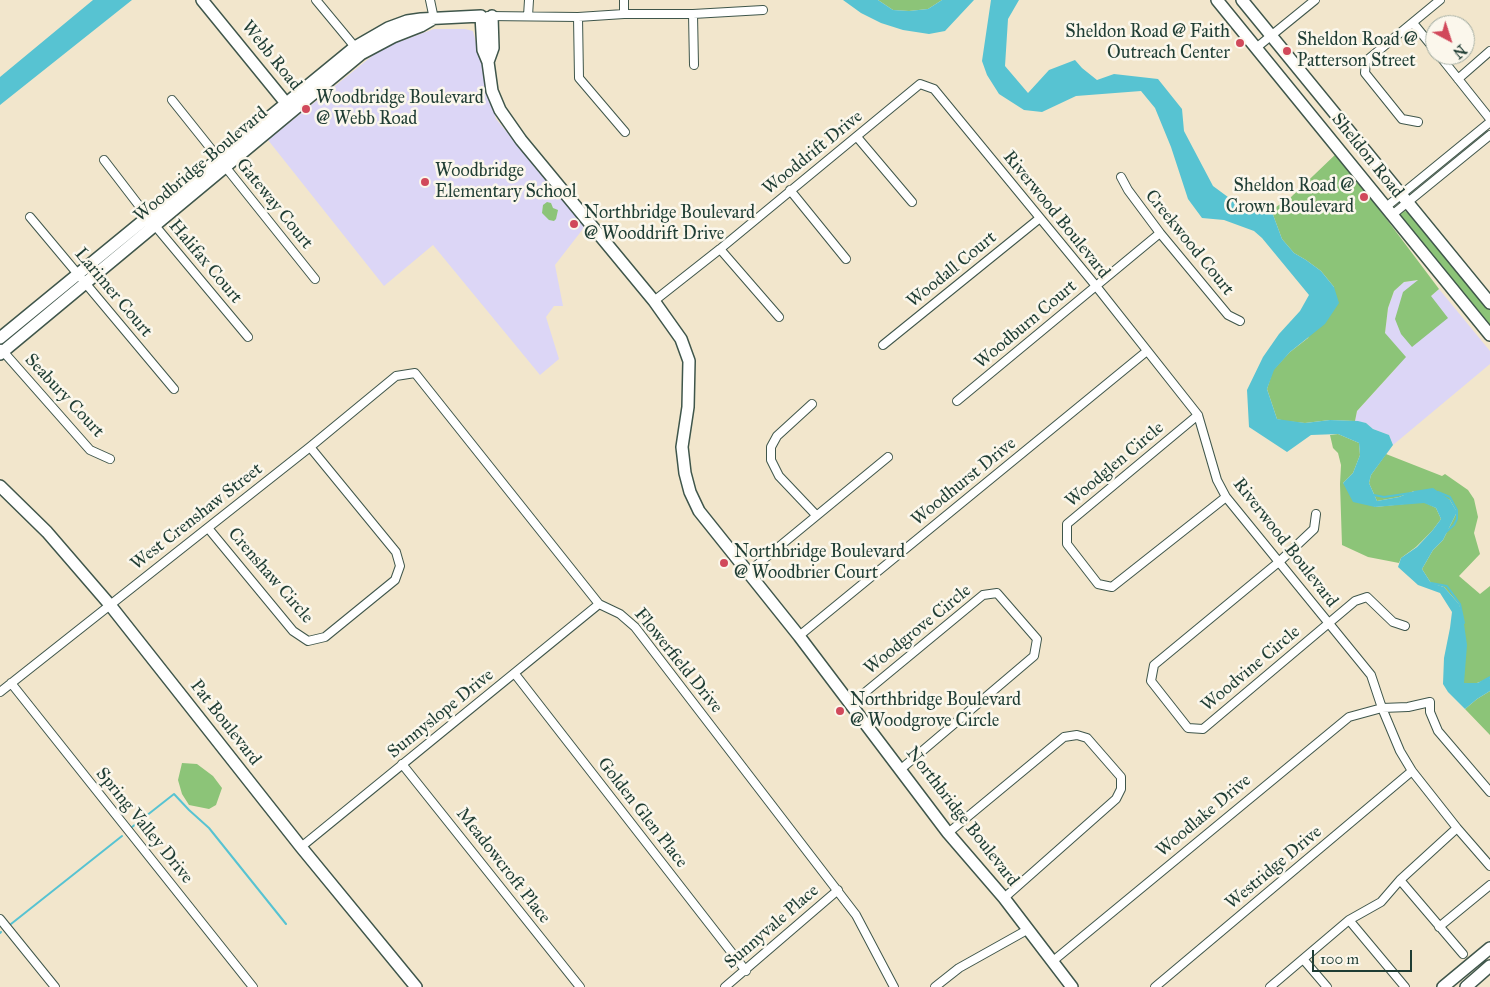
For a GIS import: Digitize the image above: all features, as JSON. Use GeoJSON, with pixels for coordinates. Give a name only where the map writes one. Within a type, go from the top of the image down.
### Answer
{"type":"FeatureCollection","features":[{"type":"Feature","properties":{"kind":"street","name":"Webb Road"},"geometry":{"type":"LineString","coordinates":[[202,0],[290,107]]}},
{"type":"Feature","properties":{"kind":"street"},"geometry":{"type":"LineString","coordinates":[[316,0],[355,48]]}},
{"type":"Feature","properties":{"kind":"street"},"geometry":{"type":"LineString","coordinates":[[430,0],[434,18]]}},
{"type":"Feature","properties":{"kind":"street"},"geometry":{"type":"LineString","coordinates":[[528,0],[528,16]]}},
{"type":"Feature","properties":{"kind":"street"},"geometry":{"type":"LineString","coordinates":[[624,0],[624,14]]}},
{"type":"Feature","properties":{"kind":"street","name":"Sheldon Road"},"geometry":{"type":"LineString","coordinates":[[1217,0],[1490,335]]}},
{"type":"Feature","properties":{"kind":"street","name":"Sheldon Road"},"geometry":{"type":"LineString","coordinates":[[1242,0],[1490,303]]}},
{"type":"Feature","properties":{"kind":"street"},"geometry":{"type":"LineString","coordinates":[[1256,48],[1315,0]]}},
{"type":"Feature","properties":{"kind":"street"},"geometry":{"type":"LineString","coordinates":[[1418,122],[1402,119],[1364,73],[1366,61],[1440,0]]}},
{"type":"Feature","properties":{"kind":"street","name":"Woodbridge Boulevard"},"geometry":{"type":"LineString","coordinates":[[290,107],[355,48],[388,28],[407,21],[486,16],[578,17],[763,10]]}},
{"type":"Feature","properties":{"kind":"street"},"geometry":{"type":"LineString","coordinates":[[693,14],[694,65]]}},
{"type":"Feature","properties":{"kind":"street","name":"Northbridge Boulevard"},"geometry":{"type":"LineString","coordinates":[[486,16],[483,50],[488,62],[492,91],[500,110],[509,124],[654,301],[681,339],[689,361],[688,407],[682,447],[685,473],[690,492],[700,511],[800,636],[948,833],[1004,898],[1072,987]]}},
{"type":"Feature","properties":{"kind":"street"},"geometry":{"type":"LineString","coordinates":[[578,17],[579,78],[625,132]]}},
{"type":"Feature","properties":{"kind":"street","name":"Woodbridge Boulevard"},"geometry":{"type":"LineString","coordinates":[[1,351],[155,226],[222,163],[290,107],[361,54],[434,18]]}},
{"type":"Feature","properties":{"kind":"street"},"geometry":{"type":"LineString","coordinates":[[1413,23],[1425,38]]}},
{"type":"Feature","properties":{"kind":"street"},"geometry":{"type":"LineString","coordinates":[[1458,79],[1490,51]]}},
{"type":"Feature","properties":{"kind":"street"},"geometry":{"type":"LineString","coordinates":[[1404,199],[1490,120],[1447,65]]}},
{"type":"Feature","properties":{"kind":"street","name":"Wooddrift Drive"},"geometry":{"type":"LineString","coordinates":[[654,301],[920,84]]}},
{"type":"Feature","properties":{"kind":"street","name":"Riverwood Boulevard"},"geometry":{"type":"LineString","coordinates":[[920,84],[934,90],[1096,286],[1198,415],[1217,480],[1226,497],[1371,675],[1400,751],[1412,771],[1490,866]]}},
{"type":"Feature","properties":{"kind":"street","name":"Gateway Court"},"geometry":{"type":"LineString","coordinates":[[172,100],[315,279]]}},
{"type":"Feature","properties":{"kind":"street"},"geometry":{"type":"LineString","coordinates":[[1389,211],[1490,135]]}},
{"type":"Feature","properties":{"kind":"street"},"geometry":{"type":"LineString","coordinates":[[857,136],[912,202]]}},
{"type":"Feature","properties":{"kind":"street","name":"Halifax Court"},"geometry":{"type":"LineString","coordinates":[[104,160],[155,226],[248,337]]}},
{"type":"Feature","properties":{"kind":"street","name":"Woodbridge Boulevard"},"geometry":{"type":"LineString","coordinates":[[0,338],[147,216],[222,163]]}},
{"type":"Feature","properties":{"kind":"street","name":"Creekwood Court"},"geometry":{"type":"LineString","coordinates":[[1122,177],[1128,190],[1160,233],[1228,315],[1240,321]]}},
{"type":"Feature","properties":{"kind":"street"},"geometry":{"type":"LineString","coordinates":[[790,190],[846,259]]}},
{"type":"Feature","properties":{"kind":"street","name":"Larimer Court"},"geometry":{"type":"LineString","coordinates":[[30,217],[174,389]]}},
{"type":"Feature","properties":{"kind":"street","name":"Woodall Court"},"geometry":{"type":"LineString","coordinates":[[883,345],[1040,218]]}},
{"type":"Feature","properties":{"kind":"street","name":"Woodburn Court"},"geometry":{"type":"LineString","coordinates":[[957,401],[1160,233]]}},
{"type":"Feature","properties":{"kind":"street"},"geometry":{"type":"LineString","coordinates":[[720,248],[779,317]]}},
{"type":"Feature","properties":{"kind":"street","name":"Seabury Court"},"geometry":{"type":"LineString","coordinates":[[1,351],[90,450],[110,458]]}},
{"type":"Feature","properties":{"kind":"street","name":"Woodhurst Drive"},"geometry":{"type":"LineString","coordinates":[[800,636],[1147,352]]}},
{"type":"Feature","properties":{"kind":"street","name":"West Crenshaw Street"},"geometry":{"type":"LineString","coordinates":[[0,692],[310,448],[396,376],[415,373]]}},
{"type":"Feature","properties":{"kind":"street","name":"Flowerfield Drive"},"geometry":{"type":"LineString","coordinates":[[415,373],[599,604],[620,614],[635,627],[856,915],[894,987]]}},
{"type":"Feature","properties":{"kind":"street"},"geometry":{"type":"LineString","coordinates":[[812,404],[777,436],[771,447],[772,460],[779,476],[816,515]]}},
{"type":"Feature","properties":{"kind":"street","name":"Woodglen Circle"},"geometry":{"type":"LineString","coordinates":[[1198,415],[1067,524],[1067,544],[1098,584],[1112,587],[1226,497]]}},
{"type":"Feature","properties":{"kind":"street","name":"Crenshaw Circle"},"geometry":{"type":"LineString","coordinates":[[208,528],[293,631],[308,641],[325,637],[395,580],[400,566],[396,552],[310,448]]}},
{"type":"Feature","properties":{"kind":"street"},"geometry":{"type":"LineString","coordinates":[[747,572],[888,457]]}},
{"type":"Feature","properties":{"kind":"street","name":"Pat Boulevard"},"geometry":{"type":"LineString","coordinates":[[0,486],[47,532],[110,605],[301,847],[416,987]]}},
{"type":"Feature","properties":{"kind":"street","name":"Woodvine Circle"},"geometry":{"type":"LineString","coordinates":[[1316,514],[1314,529],[1280,561],[1154,665],[1151,681],[1188,728],[1203,729],[1355,601],[1367,597],[1393,622],[1405,626]]}},
{"type":"Feature","properties":{"kind":"street","name":"Woodgrove Circle"},"geometry":{"type":"LineString","coordinates":[[851,704],[983,595],[997,593],[1037,639],[1034,656],[901,769]]}},
{"type":"Feature","properties":{"kind":"street","name":"Sunnyslope Drive"},"geometry":{"type":"LineString","coordinates":[[301,847],[599,604]]}},
{"type":"Feature","properties":{"kind":"street","name":"Golden Glen Place"},"geometry":{"type":"LineString","coordinates":[[515,674],[746,971]]}},
{"type":"Feature","properties":{"kind":"street","name":"Spring Valley Drive"},"geometry":{"type":"LineString","coordinates":[[11,683],[253,987]]}},
{"type":"Feature","properties":{"kind":"street","name":"Woodlake Drive"},"geometry":{"type":"LineString","coordinates":[[1053,961],[1349,717],[1382,708],[1408,707],[1430,702],[1430,712],[1438,731],[1490,792]]}},
{"type":"Feature","properties":{"kind":"street"},"geometry":{"type":"LineString","coordinates":[[948,833],[1064,737],[1077,735],[1087,738],[1115,770],[1120,777],[1121,789],[1116,799],[1004,898]]}},
{"type":"Feature","properties":{"kind":"street","name":"Meadowcroft Place"},"geometry":{"type":"LineString","coordinates":[[402,764],[580,987]]}},
{"type":"Feature","properties":{"kind":"street","name":"Westridge Drive"},"geometry":{"type":"LineString","coordinates":[[1155,987],[1412,771]]}},
{"type":"Feature","properties":{"kind":"street"},"geometry":{"type":"LineString","coordinates":[[1270,987],[1349,920],[1381,902],[1400,880],[1457,828]]}},
{"type":"Feature","properties":{"kind":"street"},"geometry":{"type":"LineString","coordinates":[[1400,880],[1462,954]]}},
{"type":"Feature","properties":{"kind":"street"},"geometry":{"type":"LineString","coordinates":[[1439,927],[1490,885]]}},
{"type":"Feature","properties":{"kind":"street","name":"Sunnyvale Place"},"geometry":{"type":"LineString","coordinates":[[726,987],[838,890]]}},
{"type":"Feature","properties":{"kind":"street"},"geometry":{"type":"LineString","coordinates":[[0,919],[55,987]]}},
{"type":"Feature","properties":{"kind":"street"},"geometry":{"type":"LineString","coordinates":[[1349,920],[1405,987]]}},
{"type":"Feature","properties":{"kind":"street"},"geometry":{"type":"LineString","coordinates":[[935,987],[959,968],[1027,930]]}},
{"type":"Feature","properties":{"kind":"street"},"geometry":{"type":"LineString","coordinates":[[1443,987],[1490,948]]}},
{"type":"Feature","properties":{"kind":"street"},"geometry":{"type":"LineString","coordinates":[[1303,959],[1327,987]]}},
{"type":"Feature","properties":{"kind":"street"},"geometry":{"type":"LineString","coordinates":[[1480,974],[1490,959]]}},
{"type":"Feature","properties":{"kind":"street"},"geometry":{"type":"LineString","coordinates":[[1466,987],[1490,966]]}},
{"type":"Feature","properties":{"kind":"shaded area","name":"Woodbridge Elementary School"},"geometry":{"type":"Polygon","coordinates":[[[434,29],[465,29],[473,31],[496,119],[586,225],[555,265],[563,306],[554,306],[546,317],[559,359],[540,375],[433,245],[384,286],[268,140],[382,48],[434,29]]]}},
{"type":"Feature","properties":{"kind":"shaded area"},"geometry":{"type":"Polygon","coordinates":[[[1419,280],[1431,296],[1439,289],[1490,351],[1490,364],[1393,445],[1389,435],[1373,429],[1366,423],[1355,421],[1357,411],[1397,367],[1385,333],[1388,308],[1394,291],[1404,282],[1419,280]]]}},
{"type":"Feature","properties":{"kind":"green space"},"geometry":{"type":"Polygon","coordinates":[[[878,0],[942,0],[928,9],[909,11],[893,10],[878,0]]]}},
{"type":"Feature","properties":{"kind":"green space"},"geometry":{"type":"Polygon","coordinates":[[[1337,153],[1439,289],[1431,296],[1448,318],[1412,347],[1401,334],[1395,319],[1403,292],[1418,280],[1404,282],[1394,291],[1388,308],[1385,333],[1406,357],[1357,411],[1355,421],[1330,420],[1305,423],[1285,421],[1277,419],[1267,389],[1273,370],[1290,352],[1308,338],[1334,287],[1321,271],[1294,253],[1282,239],[1270,211],[1291,197],[1337,153]]]}},
{"type":"Feature","properties":{"kind":"green space"},"geometry":{"type":"Polygon","coordinates":[[[547,202],[551,203],[553,208],[558,210],[554,221],[549,220],[542,213],[543,205],[547,202]]]}},
{"type":"Feature","properties":{"kind":"green space"},"geometry":{"type":"Polygon","coordinates":[[[1401,208],[1412,216],[1490,307],[1490,326],[1406,227],[1399,213],[1401,208]]]}},
{"type":"Feature","properties":{"kind":"green space"},"geometry":{"type":"Polygon","coordinates":[[[1338,434],[1359,443],[1360,455],[1353,473],[1343,483],[1375,507],[1424,502],[1436,508],[1441,519],[1416,547],[1401,558],[1399,563],[1368,557],[1342,545],[1341,465],[1338,453],[1333,448],[1330,435],[1338,434]]]}},
{"type":"Feature","properties":{"kind":"green space"},"geometry":{"type":"Polygon","coordinates":[[[1386,454],[1442,476],[1445,474],[1468,490],[1474,499],[1478,517],[1474,533],[1480,554],[1459,576],[1480,594],[1490,586],[1490,678],[1477,683],[1464,684],[1463,617],[1459,604],[1444,587],[1431,583],[1422,569],[1433,550],[1443,540],[1457,512],[1450,500],[1414,491],[1399,497],[1377,501],[1369,483],[1371,475],[1386,454]]]}},
{"type":"Feature","properties":{"kind":"green space"},"geometry":{"type":"Polygon","coordinates":[[[1490,691],[1490,735],[1465,709],[1490,691]]]}},
{"type":"Feature","properties":{"kind":"green space"},"geometry":{"type":"Polygon","coordinates":[[[182,763],[197,764],[213,776],[222,788],[216,805],[209,809],[189,805],[182,794],[178,780],[182,763]]]}},
{"type":"Feature","properties":{"kind":"water"},"geometry":{"type":"Polygon","coordinates":[[[93,0],[132,0],[0,105],[0,77],[93,0]]]}},
{"type":"Feature","properties":{"kind":"water"},"geometry":{"type":"Polygon","coordinates":[[[843,0],[878,0],[893,10],[909,11],[928,9],[942,0],[974,0],[945,31],[929,34],[903,30],[881,23],[861,13],[843,0]]]}},
{"type":"Feature","properties":{"kind":"water"},"geometry":{"type":"Polygon","coordinates":[[[991,0],[1019,0],[1008,19],[1005,66],[1028,93],[1049,70],[1075,60],[1097,80],[1114,74],[1158,79],[1182,109],[1184,131],[1213,186],[1232,200],[1272,212],[1282,239],[1294,253],[1321,271],[1334,287],[1339,303],[1325,324],[1290,352],[1274,370],[1267,389],[1277,419],[1305,423],[1330,420],[1358,421],[1389,435],[1393,445],[1371,475],[1369,483],[1377,501],[1433,488],[1450,500],[1457,512],[1443,540],[1433,550],[1422,569],[1431,583],[1444,587],[1459,604],[1467,645],[1464,683],[1477,683],[1490,678],[1490,691],[1465,709],[1448,692],[1443,684],[1444,658],[1452,612],[1440,593],[1418,585],[1398,567],[1401,558],[1417,547],[1441,519],[1436,508],[1424,503],[1375,507],[1353,502],[1343,483],[1353,473],[1360,455],[1359,443],[1338,434],[1311,435],[1287,452],[1249,427],[1247,390],[1263,357],[1279,334],[1300,311],[1309,295],[1262,238],[1254,231],[1224,220],[1202,218],[1188,199],[1171,147],[1155,108],[1141,91],[1076,96],[1042,112],[1024,110],[999,94],[987,75],[982,61],[991,0]]]}},
{"type":"Feature","properties":{"kind":"waterway"},"geometry":{"type":"LineString","coordinates":[[1438,492],[1450,497],[1457,510],[1457,519],[1454,525],[1445,533]]}},
{"type":"Feature","properties":{"kind":"waterway"},"geometry":{"type":"LineString","coordinates":[[1374,495],[1384,497],[1411,493]]}},
{"type":"Feature","properties":{"kind":"waterway"},"geometry":{"type":"LineString","coordinates":[[1431,583],[1447,586],[1460,604],[1464,623]]}},
{"type":"Feature","properties":{"kind":"waterway"},"geometry":{"type":"LineString","coordinates":[[1481,682],[1490,677]]}},
{"type":"Feature","properties":{"kind":"waterway"},"geometry":{"type":"LineString","coordinates":[[132,827],[174,794],[209,828],[286,924]]}},
{"type":"Feature","properties":{"kind":"waterway"},"geometry":{"type":"LineString","coordinates":[[11,924],[122,836]]}},
{"type":"Feature","properties":{"kind":"place","name":"Sheldon Road @ Faith Outreach Center"},"geometry":{"type":"Point","coordinates":[1240,43]}},
{"type":"Feature","properties":{"kind":"place","name":"Sheldon Road @ Patterson Street"},"geometry":{"type":"Point","coordinates":[1287,51]}},
{"type":"Feature","properties":{"kind":"place","name":"Woodbridge Boulevard @ Webb Road"},"geometry":{"type":"Point","coordinates":[306,109]}},
{"type":"Feature","properties":{"kind":"place","name":"Woodbridge Elementary School"},"geometry":{"type":"Point","coordinates":[425,182]}},
{"type":"Feature","properties":{"kind":"place","name":"Sheldon Road @ Crown Boulevard"},"geometry":{"type":"Point","coordinates":[1364,197]}},
{"type":"Feature","properties":{"kind":"place","name":"Northbridge Boulevard @ Wooddrift Drive"},"geometry":{"type":"Point","coordinates":[574,224]}},
{"type":"Feature","properties":{"kind":"place","name":"Northbridge Boulevard @ Woodbrier Court"},"geometry":{"type":"Point","coordinates":[724,563]}},
{"type":"Feature","properties":{"kind":"place","name":"Northbridge Boulevard @ Woodgrove Circle"},"geometry":{"type":"Point","coordinates":[840,711]}}]}
